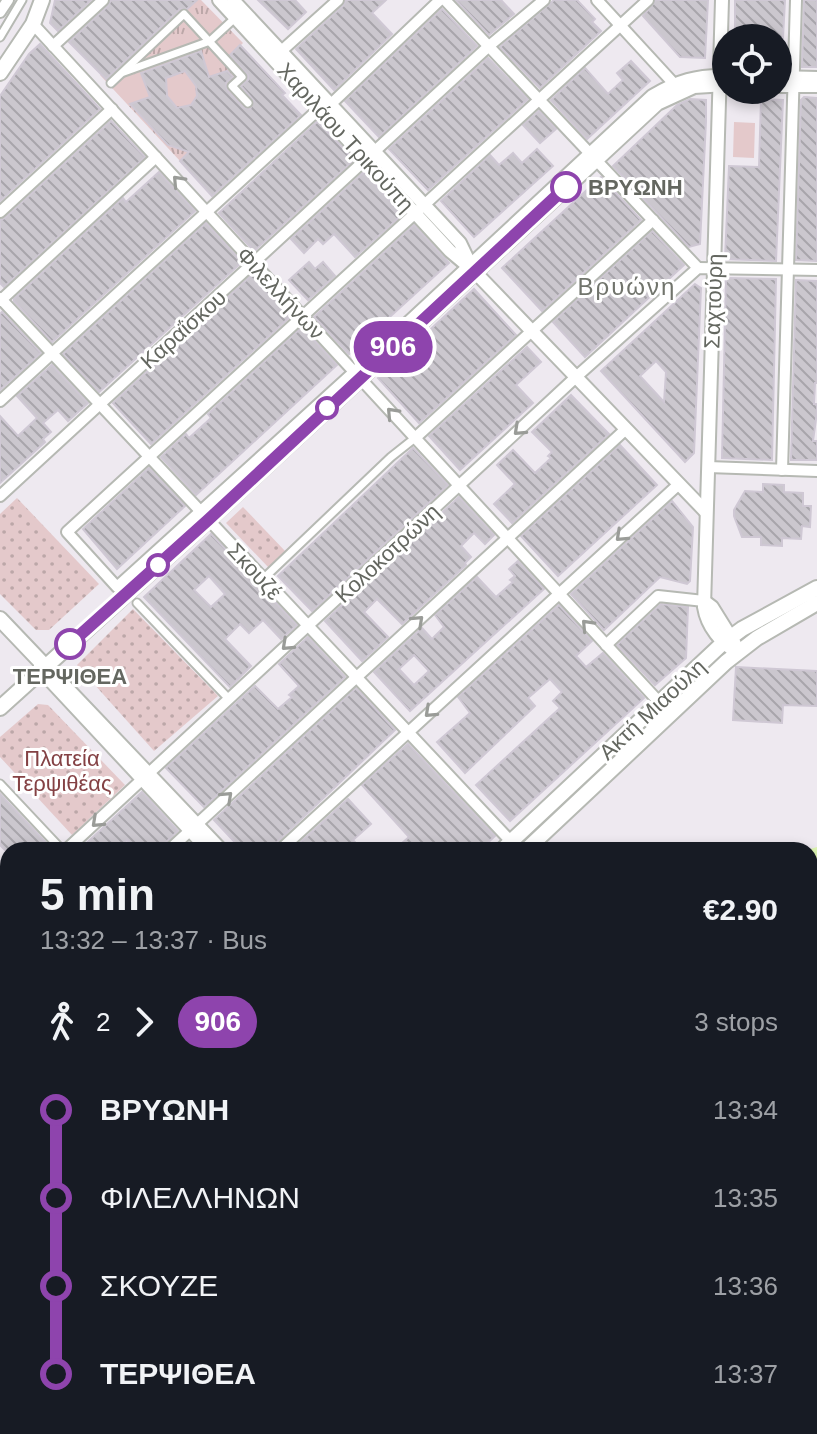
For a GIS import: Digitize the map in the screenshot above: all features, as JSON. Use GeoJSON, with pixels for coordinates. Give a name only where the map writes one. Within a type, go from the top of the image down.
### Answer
{"type":"FeatureCollection","features":[{"type":"Feature","properties":{"kind":"main road"},"geometry":{"type":"LineString","coordinates":[[0,73],[33,24],[42,0]]}},
{"type":"Feature","properties":{"kind":"main road"},"geometry":{"type":"LineString","coordinates":[[0,708],[120,591],[592,156],[676,87],[712,82]]}},
{"type":"Feature","properties":{"kind":"main road"},"geometry":{"type":"LineString","coordinates":[[792,82],[817,85]]}},
{"type":"Feature","properties":{"kind":"main road","name":"Ακτή Μιαούλη"},"geometry":{"type":"LineString","coordinates":[[516,842],[727,640],[817,588]]}},
{"type":"Feature","properties":{"kind":"main road","name":"Ακτή Μιαούλη"},"geometry":{"type":"LineString","coordinates":[[535,842],[738,653],[817,603]]}},
{"type":"Feature","properties":{"kind":"main road"},"geometry":{"type":"LineString","coordinates":[[0,619],[193,828],[210,842]]}},
{"type":"Feature","properties":{"kind":"street"},"geometry":{"type":"LineString","coordinates":[[0,12],[8,0]]}},
{"type":"Feature","properties":{"kind":"street"},"geometry":{"type":"LineString","coordinates":[[0,37],[22,0]]}},
{"type":"Feature","properties":{"kind":"street"},"geometry":{"type":"LineString","coordinates":[[53,46],[103,0]]}},
{"type":"Feature","properties":{"kind":"street"},"geometry":{"type":"LineString","coordinates":[[277,55],[338,0]]}},
{"type":"Feature","properties":{"kind":"street"},"geometry":{"type":"LineString","coordinates":[[0,401],[319,109],[331,104],[443,0],[698,268],[817,270]]}},
{"type":"Feature","properties":{"kind":"street","name":"Καραΐσκου"},"geometry":{"type":"LineString","coordinates":[[0,496],[489,46],[544,0]]}},
{"type":"Feature","properties":{"kind":"street"},"geometry":{"type":"LineString","coordinates":[[597,0],[676,87]]}},
{"type":"Feature","properties":{"kind":"street"},"geometry":{"type":"LineString","coordinates":[[120,591],[67,532],[648,0]]}},
{"type":"Feature","properties":{"kind":"street","name":"Σαχτούρη"},"geometry":{"type":"LineString","coordinates":[[722,0],[722,24]]}},
{"type":"Feature","properties":{"kind":"street"},"geometry":{"type":"LineString","coordinates":[[792,41],[796,0]]}},
{"type":"Feature","properties":{"kind":"street","name":"Χαριλάου Τρικούπη"},"geometry":{"type":"LineString","coordinates":[[227,2],[277,55],[319,109],[425,204],[460,243],[471,267]]}},
{"type":"Feature","properties":{"kind":"street","name":"Χαριλάου Τρικούπη"},"geometry":{"type":"LineString","coordinates":[[227,2],[235,18],[331,104],[415,213],[450,251],[471,267],[706,512]]}},
{"type":"Feature","properties":{"kind":"street"},"geometry":{"type":"LineString","coordinates":[[111,83],[184,14],[242,77],[232,86],[248,103]]}},
{"type":"Feature","properties":{"kind":"street"},"geometry":{"type":"LineString","coordinates":[[122,73],[210,41],[235,18]]}},
{"type":"Feature","properties":{"kind":"street","name":"Φιλελλήνων"},"geometry":{"type":"LineString","coordinates":[[33,24],[659,702]]}},
{"type":"Feature","properties":{"kind":"street"},"geometry":{"type":"LineString","coordinates":[[792,81],[817,77]]}},
{"type":"Feature","properties":{"kind":"street","name":"Σαχτούρη"},"geometry":{"type":"LineString","coordinates":[[722,104],[713,268],[704,601],[708,621],[738,653]]}},
{"type":"Feature","properties":{"kind":"street"},"geometry":{"type":"LineString","coordinates":[[782,470],[788,104]]}},
{"type":"Feature","properties":{"kind":"street"},"geometry":{"type":"LineString","coordinates":[[0,212],[112,109]]}},
{"type":"Feature","properties":{"kind":"street"},"geometry":{"type":"LineString","coordinates":[[1,300],[156,157]]}},
{"type":"Feature","properties":{"kind":"street"},"geometry":{"type":"LineString","coordinates":[[263,579],[391,457],[653,220]]}},
{"type":"Feature","properties":{"kind":"street","name":"Κολοκοτρώνη"},"geometry":{"type":"LineString","coordinates":[[73,842],[698,268]]}},
{"type":"Feature","properties":{"kind":"street","name":"Σκουζέ"},"geometry":{"type":"LineString","coordinates":[[1,300],[506,842]]}},
{"type":"Feature","properties":{"kind":"street"},"geometry":{"type":"LineString","coordinates":[[178,842],[626,429]]}},
{"type":"Feature","properties":{"kind":"street"},"geometry":{"type":"LineString","coordinates":[[708,467],[817,471]]}},
{"type":"Feature","properties":{"kind":"street"},"geometry":{"type":"LineString","coordinates":[[289,842],[679,484]]}},
{"type":"Feature","properties":{"kind":"street"},"geometry":{"type":"LineString","coordinates":[[606,645],[658,596],[704,601]]}},
{"type":"Feature","properties":{"kind":"street"},"geometry":{"type":"LineString","coordinates":[[137,603],[229,699]]}},
{"type":"Feature","properties":{"kind":"street"},"geometry":{"type":"LineString","coordinates":[[0,784],[56,842]]}},
{"type":"Feature","properties":{"kind":"street"},"geometry":{"type":"LineString","coordinates":[[193,828],[202,842]]}},
{"type":"Feature","properties":{"kind":"green space"},"geometry":{"type":"Polygon","coordinates":[[[191,0],[201,0],[243,43],[228,58],[245,77],[235,86],[249,102],[180,161],[100,75],[109,81],[193,3],[191,0]]]}},
{"type":"Feature","properties":{"kind":"green space"},"geometry":{"type":"Polygon","coordinates":[[[734,122],[755,123],[754,158],[733,157],[734,122]]]}},
{"type":"Feature","properties":{"kind":"green space"},"geometry":{"type":"Polygon","coordinates":[[[17,498],[99,584],[49,630],[36,630],[0,594],[0,514],[17,498]]]}},
{"type":"Feature","properties":{"kind":"green space"},"geometry":{"type":"Polygon","coordinates":[[[243,507],[286,552],[269,568],[226,523],[243,507]]]}},
{"type":"Feature","properties":{"kind":"green space","name":"Πλατεία Τερψιθέας"},"geometry":{"type":"Polygon","coordinates":[[[133,609],[218,696],[154,751],[77,665],[133,609]]]}},
{"type":"Feature","properties":{"kind":"green space","name":"Πλατεία Τερψιθέας"},"geometry":{"type":"Polygon","coordinates":[[[38,704],[48,705],[125,785],[72,835],[0,757],[0,737],[38,704]]]}},
{"type":"Feature","properties":{"kind":"building"},"geometry":{"type":"Polygon","coordinates":[[[55,0],[91,0],[58,31],[50,23],[55,0]]]}},
{"type":"Feature","properties":{"kind":"building"},"geometry":{"type":"Polygon","coordinates":[[[111,0],[197,0],[187,9],[180,9],[106,79],[69,42],[111,0]]]}},
{"type":"Feature","properties":{"kind":"building"},"geometry":{"type":"Polygon","coordinates":[[[258,0],[295,0],[306,12],[288,29],[258,0]]]}},
{"type":"Feature","properties":{"kind":"building"},"geometry":{"type":"Polygon","coordinates":[[[346,0],[386,0],[372,13],[392,34],[334,90],[296,49],[346,0]]]}},
{"type":"Feature","properties":{"kind":"building"},"geometry":{"type":"Polygon","coordinates":[[[456,0],[501,0],[514,14],[489,35],[456,0]]]}},
{"type":"Feature","properties":{"kind":"building"},"geometry":{"type":"Polygon","coordinates":[[[554,0],[577,0],[595,19],[592,22],[601,31],[540,88],[500,47],[554,0]]]}},
{"type":"Feature","properties":{"kind":"building"},"geometry":{"type":"Polygon","coordinates":[[[656,0],[708,0],[705,58],[680,57],[643,16],[656,0]]]}},
{"type":"Feature","properties":{"kind":"building"},"geometry":{"type":"Polygon","coordinates":[[[735,0],[785,0],[784,24],[735,24],[735,0]]]}},
{"type":"Feature","properties":{"kind":"building"},"geometry":{"type":"Polygon","coordinates":[[[804,0],[817,0],[817,67],[802,67],[804,0]]]}},
{"type":"Feature","properties":{"kind":"building"},"geometry":{"type":"Polygon","coordinates":[[[442,9],[477,46],[379,137],[345,101],[442,9]]]}},
{"type":"Feature","properties":{"kind":"building"},"geometry":{"type":"Polygon","coordinates":[[[40,44],[100,109],[0,201],[0,96],[29,54],[40,44]]]}},
{"type":"Feature","properties":{"kind":"building"},"geometry":{"type":"Polygon","coordinates":[[[240,45],[301,115],[212,196],[180,161],[189,152],[168,145],[130,104],[150,97],[141,73],[201,51],[209,77],[227,71],[233,77],[226,83],[227,90],[243,107],[250,109],[254,101],[241,86],[248,80],[248,75],[230,55],[240,45]],[[185,71],[166,78],[167,96],[177,108],[191,105],[197,96],[196,86],[185,71]]]}},
{"type":"Feature","properties":{"kind":"building"},"geometry":{"type":"Polygon","coordinates":[[[488,58],[528,99],[428,190],[389,149],[488,58]]]}},
{"type":"Feature","properties":{"kind":"building"},"geometry":{"type":"Polygon","coordinates":[[[631,61],[650,81],[587,139],[551,100],[585,68],[608,94],[623,80],[617,73],[631,61]]]}},
{"type":"Feature","properties":{"kind":"building"},"geometry":{"type":"Polygon","coordinates":[[[804,97],[817,98],[817,261],[796,260],[801,100],[804,97]]]}},
{"type":"Feature","properties":{"kind":"building"},"geometry":{"type":"Polygon","coordinates":[[[690,99],[706,100],[706,121],[700,244],[689,247],[613,166],[677,105],[690,99]]]}},
{"type":"Feature","properties":{"kind":"building"},"geometry":{"type":"Polygon","coordinates":[[[761,104],[783,104],[776,261],[725,259],[729,166],[759,167],[761,104]]]}},
{"type":"Feature","properties":{"kind":"building"},"geometry":{"type":"Polygon","coordinates":[[[539,111],[556,129],[540,143],[523,125],[539,111]]]}},
{"type":"Feature","properties":{"kind":"building"},"geometry":{"type":"Polygon","coordinates":[[[111,121],[145,157],[4,287],[0,283],[0,220],[111,121]]]}},
{"type":"Feature","properties":{"kind":"building"},"geometry":{"type":"Polygon","coordinates":[[[318,121],[354,160],[254,251],[219,213],[318,121]]]}},
{"type":"Feature","properties":{"kind":"building"},"geometry":{"type":"Polygon","coordinates":[[[537,149],[553,166],[474,237],[441,201],[490,155],[499,165],[513,153],[522,163],[537,149]]]}},
{"type":"Feature","properties":{"kind":"building"},"geometry":{"type":"Polygon","coordinates":[[[159,172],[195,211],[52,342],[14,299],[123,198],[126,202],[159,172]]]}},
{"type":"Feature","properties":{"kind":"building"},"geometry":{"type":"Polygon","coordinates":[[[364,172],[403,214],[355,257],[334,234],[323,244],[318,239],[304,253],[291,239],[364,172]]]}},
{"type":"Feature","properties":{"kind":"building"},"geometry":{"type":"Polygon","coordinates":[[[601,177],[641,220],[542,311],[502,268],[601,177]]]}},
{"type":"Feature","properties":{"kind":"building"},"geometry":{"type":"Polygon","coordinates":[[[206,223],[242,262],[99,392],[63,354],[206,223]]]}},
{"type":"Feature","properties":{"kind":"building"},"geometry":{"type":"Polygon","coordinates":[[[414,225],[449,263],[349,354],[314,317],[414,225]]]}},
{"type":"Feature","properties":{"kind":"building"},"geometry":{"type":"Polygon","coordinates":[[[652,231],[684,265],[585,357],[553,322],[652,231]]]}},
{"type":"Feature","properties":{"kind":"building"},"geometry":{"type":"Polygon","coordinates":[[[309,262],[315,269],[323,262],[335,276],[308,300],[289,280],[309,262]]]}},
{"type":"Feature","properties":{"kind":"building"},"geometry":{"type":"Polygon","coordinates":[[[253,274],[291,316],[151,444],[113,403],[253,274]]]}},
{"type":"Feature","properties":{"kind":"building"},"geometry":{"type":"Polygon","coordinates":[[[726,278],[776,279],[772,460],[722,458],[726,278]]]}},
{"type":"Feature","properties":{"kind":"building"},"geometry":{"type":"Polygon","coordinates":[[[796,280],[817,281],[817,383],[814,404],[817,404],[817,412],[813,441],[817,441],[817,460],[791,460],[796,280]]]}},
{"type":"Feature","properties":{"kind":"building"},"geometry":{"type":"Polygon","coordinates":[[[695,284],[701,288],[694,453],[685,462],[601,371],[695,284]],[[656,361],[640,376],[664,402],[666,372],[656,361]]]}},
{"type":"Feature","properties":{"kind":"building"},"geometry":{"type":"Polygon","coordinates":[[[474,289],[516,335],[419,423],[378,378],[474,289]]]}},
{"type":"Feature","properties":{"kind":"building"},"geometry":{"type":"Polygon","coordinates":[[[2,312],[41,353],[0,390],[0,314],[2,312]]]}},
{"type":"Feature","properties":{"kind":"building"},"geometry":{"type":"Polygon","coordinates":[[[302,327],[337,365],[196,495],[161,457],[186,434],[189,438],[211,418],[208,414],[302,327]]]}},
{"type":"Feature","properties":{"kind":"building"},"geometry":{"type":"Polygon","coordinates":[[[527,347],[541,362],[516,385],[533,403],[460,470],[429,436],[527,347]]]}},
{"type":"Feature","properties":{"kind":"building"},"geometry":{"type":"Polygon","coordinates":[[[52,365],[88,403],[68,421],[58,410],[43,423],[51,432],[43,439],[45,442],[0,483],[0,416],[18,436],[37,418],[17,396],[52,365]]]}},
{"type":"Feature","properties":{"kind":"building"},"geometry":{"type":"Polygon","coordinates":[[[571,395],[609,434],[512,523],[494,504],[515,484],[497,465],[513,450],[535,473],[551,458],[548,456],[552,452],[532,432],[571,395]]]}},
{"type":"Feature","properties":{"kind":"building"},"geometry":{"type":"Polygon","coordinates":[[[620,445],[657,485],[558,576],[521,536],[620,445]]]}},
{"type":"Feature","properties":{"kind":"building"},"geometry":{"type":"Polygon","coordinates":[[[413,448],[448,485],[312,611],[278,576],[413,448]]]}},
{"type":"Feature","properties":{"kind":"building"},"geometry":{"type":"Polygon","coordinates":[[[149,468],[185,506],[117,569],[83,529],[149,468]]]}},
{"type":"Feature","properties":{"kind":"building"},"geometry":{"type":"Polygon","coordinates":[[[763,484],[784,485],[784,492],[803,493],[803,506],[811,506],[810,527],[802,526],[801,539],[782,538],[782,546],[761,545],[761,537],[742,537],[734,510],[745,491],[763,492],[763,484]]]}},
{"type":"Feature","properties":{"kind":"building"},"geometry":{"type":"Polygon","coordinates":[[[459,497],[494,535],[485,544],[474,533],[461,546],[471,557],[466,565],[402,624],[377,599],[364,612],[388,637],[362,661],[325,621],[459,497]]]}},
{"type":"Feature","properties":{"kind":"building"},"geometry":{"type":"Polygon","coordinates":[[[672,501],[693,527],[690,581],[687,584],[660,577],[604,630],[571,594],[672,501]]]}},
{"type":"Feature","properties":{"kind":"building"},"geometry":{"type":"Polygon","coordinates":[[[211,534],[297,625],[281,639],[263,620],[249,633],[240,624],[225,639],[251,666],[230,687],[144,597],[211,534]],[[209,576],[194,590],[211,607],[225,594],[209,576]]]}},
{"type":"Feature","properties":{"kind":"building"},"geometry":{"type":"Polygon","coordinates":[[[518,561],[544,589],[410,711],[374,672],[422,628],[432,639],[444,627],[435,615],[477,577],[496,597],[513,582],[510,580],[515,576],[509,569],[518,561]],[[414,655],[399,669],[414,685],[429,671],[414,655]]]}},
{"type":"Feature","properties":{"kind":"building"},"geometry":{"type":"Polygon","coordinates":[[[661,604],[688,607],[686,658],[655,685],[617,645],[661,604]]]}},
{"type":"Feature","properties":{"kind":"building"},"geometry":{"type":"Polygon","coordinates":[[[559,605],[592,641],[576,656],[586,667],[603,653],[644,698],[510,821],[476,785],[560,708],[553,701],[562,692],[550,679],[528,698],[535,706],[465,773],[437,742],[470,713],[458,697],[559,605]]]}},
{"type":"Feature","properties":{"kind":"building"},"geometry":{"type":"Polygon","coordinates":[[[308,637],[345,677],[204,807],[166,768],[255,686],[278,709],[292,697],[289,695],[299,686],[279,664],[308,637]]]}},
{"type":"Feature","properties":{"kind":"building"},"geometry":{"type":"Polygon","coordinates":[[[736,667],[817,671],[817,706],[783,705],[782,723],[733,720],[736,667]]]}},
{"type":"Feature","properties":{"kind":"building"},"geometry":{"type":"Polygon","coordinates":[[[356,688],[395,730],[277,842],[235,842],[214,820],[356,688]]]}},
{"type":"Feature","properties":{"kind":"building"},"geometry":{"type":"Polygon","coordinates":[[[408,744],[495,836],[489,842],[403,842],[409,837],[362,785],[408,744]]]}},
{"type":"Feature","properties":{"kind":"building"},"geometry":{"type":"Polygon","coordinates":[[[142,792],[178,831],[166,842],[88,842],[142,792]]]}},
{"type":"Feature","properties":{"kind":"building"},"geometry":{"type":"Polygon","coordinates":[[[0,794],[45,842],[0,842],[0,794]]]}},
{"type":"Feature","properties":{"kind":"building"},"geometry":{"type":"Polygon","coordinates":[[[348,799],[371,824],[353,840],[355,842],[301,842],[348,799]]]}},
{"type":"Feature","properties":{"kind":"bus line","name":"906"},"geometry":{"type":"LineString","coordinates":[[70,644],[566,187]]}},
{"type":"Feature","properties":{"kind":"place","name":"ΒΡYΩΝΗ"},"geometry":{"type":"Point","coordinates":[566,187]}},
{"type":"Feature","properties":{"kind":"place","name":"ΤΕΡΨΙΘΕΑ"},"geometry":{"type":"Point","coordinates":[70,644]}},
{"type":"Feature","properties":{"kind":"district","name":"Βρυώνη"},"geometry":{"type":"Point","coordinates":[627,287]}}]}
